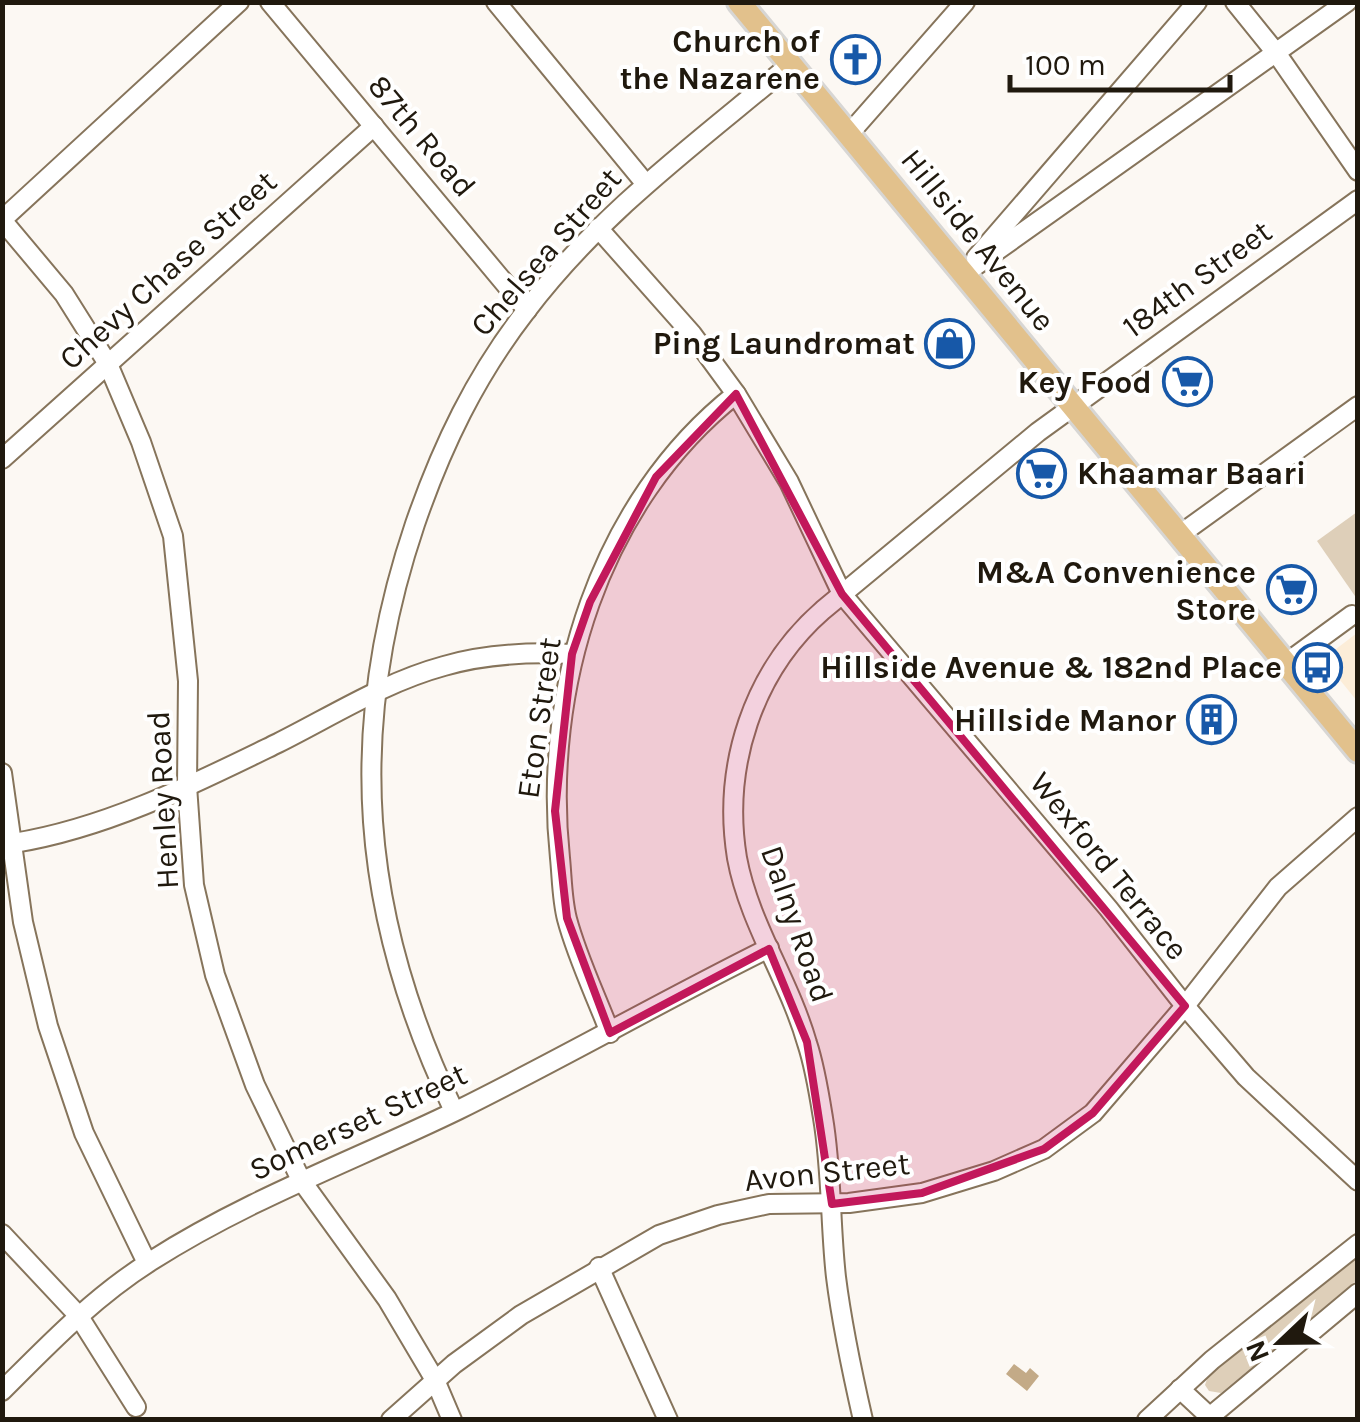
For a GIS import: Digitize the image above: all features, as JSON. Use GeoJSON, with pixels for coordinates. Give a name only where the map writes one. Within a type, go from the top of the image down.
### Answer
{"type":"FeatureCollection","features":[{"type":"Feature","properties":{"kind":"main road","name":"Hillside Avenue"},"geometry":{"type":"LineString","coordinates":[[739,2],[1358,751]]}},
{"type":"Feature","properties":{"kind":"street"},"geometry":{"type":"LineString","coordinates":[[2,220],[239,2]]}},
{"type":"Feature","properties":{"kind":"street","name":"87th Road"},"geometry":{"type":"LineString","coordinates":[[270,2],[527,310]]}},
{"type":"Feature","properties":{"kind":"street"},"geometry":{"type":"LineString","coordinates":[[496,2],[644,183]]}},
{"type":"Feature","properties":{"kind":"street"},"geometry":{"type":"LineString","coordinates":[[848,134],[965,2]]}},
{"type":"Feature","properties":{"kind":"street"},"geometry":{"type":"LineString","coordinates":[[964,274],[1197,2]]}},
{"type":"Feature","properties":{"kind":"street"},"geometry":{"type":"LineString","coordinates":[[1234,2],[1277,54],[1358,171]]}},
{"type":"Feature","properties":{"kind":"street"},"geometry":{"type":"LineString","coordinates":[[964,274],[1347,2]]}},
{"type":"Feature","properties":{"kind":"street","name":"Chelsea Street"},"geometry":{"type":"LineString","coordinates":[[454,1112],[416,1026],[384,906],[372,806],[371,756],[390,602],[438,458],[478,380],[527,310],[598,228],[644,183],[791,64]]}},
{"type":"Feature","properties":{"kind":"street","name":"Chevy Chase Street"},"geometry":{"type":"LineString","coordinates":[[2,459],[374,126]]}},
{"type":"Feature","properties":{"kind":"street"},"geometry":{"type":"LineString","coordinates":[[1058,165],[1082,192]]}},
{"type":"Feature","properties":{"kind":"street","name":"184th Street"},"geometry":{"type":"LineString","coordinates":[[1072,406],[1358,200]]}},
{"type":"Feature","properties":{"kind":"street","name":"Henley Road"},"geometry":{"type":"LineString","coordinates":[[2,220],[64,294],[108,364],[173,536],[188,681],[187,786],[194,885],[215,975],[255,1086],[301,1180],[387,1299],[435,1380],[452,1420]]}},
{"type":"Feature","properties":{"kind":"street","name":"Wexford Terrace"},"geometry":{"type":"LineString","coordinates":[[598,228],[692,334],[736,394],[789,482],[842,594],[1246,1077],[1358,1181]]}},
{"type":"Feature","properties":{"kind":"street","name":"Eton Street"},"geometry":{"type":"LineString","coordinates":[[610,1033],[566,918],[555,812],[572,654],[612,554],[656,477],[736,394]]}},
{"type":"Feature","properties":{"kind":"street","name":"Dalny Road"},"geometry":{"type":"LineString","coordinates":[[863,1420],[847,1352],[836,1274],[823,1116],[807,1042],[738,859],[738,761],[744,733],[771,669],[808,623],[1072,406]]}},
{"type":"Feature","properties":{"kind":"street"},"geometry":{"type":"LineString","coordinates":[[1178,536],[1358,406]]}},
{"type":"Feature","properties":{"kind":"street"},"geometry":{"type":"LineString","coordinates":[[1285,664],[1352,615]]}},
{"type":"Feature","properties":{"kind":"street"},"geometry":{"type":"LineString","coordinates":[[14,844],[91,825],[187,786],[376,692],[439,667],[470,659],[547,652],[572,654]]}},
{"type":"Feature","properties":{"kind":"street"},"geometry":{"type":"LineString","coordinates":[[2,774],[22,922],[48,1026],[84,1134],[147,1263]]}},
{"type":"Feature","properties":{"kind":"street","name":"Avon Street"},"geometry":{"type":"LineString","coordinates":[[390,1420],[435,1380],[521,1315],[658,1235],[769,1204],[832,1204],[922,1193],[994,1171],[1044,1150],[1094,1113],[1278,887],[1358,817]]}},
{"type":"Feature","properties":{"kind":"street","name":"Somerset Street"},"geometry":{"type":"LineString","coordinates":[[2,1391],[78,1315],[147,1263],[205,1228],[454,1112],[769,948]]}},
{"type":"Feature","properties":{"kind":"street"},"geometry":{"type":"LineString","coordinates":[[2,1234],[78,1315],[136,1407]]}},
{"type":"Feature","properties":{"kind":"street"},"geometry":{"type":"LineString","coordinates":[[1147,1420],[1358,1244]]}},
{"type":"Feature","properties":{"kind":"street"},"geometry":{"type":"LineString","coordinates":[[599,1267],[668,1420]]}},
{"type":"Feature","properties":{"kind":"street"},"geometry":{"type":"LineString","coordinates":[[1180,1389],[1207,1418],[1358,1293]]}},
{"type":"Feature","properties":{"kind":"highlighted area"},"geometry":{"type":"Polygon","coordinates":[[[736,394],[842,594],[1185,1006],[1093,1113],[1044,1149],[922,1193],[832,1204],[807,1042],[769,949],[610,1033],[567,918],[555,811],[572,654],[590,602],[656,477],[736,394]]]}},
{"type":"Feature","properties":{"kind":"shaded area"},"geometry":{"type":"Polygon","coordinates":[[[1357,512],[1357,599],[1317,541],[1357,512]]]}},
{"type":"Feature","properties":{"kind":"shaded area"},"geometry":{"type":"Polygon","coordinates":[[[1357,633],[1357,701],[1323,659],[1357,633]]]}},
{"type":"Feature","properties":{"kind":"shaded area"},"geometry":{"type":"Polygon","coordinates":[[[1357,1253],[1357,1280],[1221,1393],[1209,1391],[1205,1385],[1208,1376],[1357,1253]]]}},
{"type":"Feature","properties":{"kind":"shaded area"},"geometry":{"type":"Polygon","coordinates":[[[1014,1364],[1026,1373],[1030,1368],[1039,1376],[1027,1391],[1006,1374],[1014,1364]]]}},
{"type":"Feature","properties":{"kind":"place","name":"Church of the Nazarene"},"geometry":{"type":"Point","coordinates":[855,59]}},
{"type":"Feature","properties":{"kind":"place","name":"Ping Laundromat"},"geometry":{"type":"Point","coordinates":[950,343]}},
{"type":"Feature","properties":{"kind":"place","name":"Key Food"},"geometry":{"type":"Point","coordinates":[1187,382]}},
{"type":"Feature","properties":{"kind":"place","name":"Khaamar Baari"},"geometry":{"type":"Point","coordinates":[1042,473]}},
{"type":"Feature","properties":{"kind":"place","name":"M&A Convenience Store"},"geometry":{"type":"Point","coordinates":[1291,590]}},
{"type":"Feature","properties":{"kind":"place","name":"Hillside Avenue & 182nd Place"},"geometry":{"type":"Point","coordinates":[1317,667]}},
{"type":"Feature","properties":{"kind":"place","name":"Hillside Manor"},"geometry":{"type":"Point","coordinates":[1211,720]}}]}
